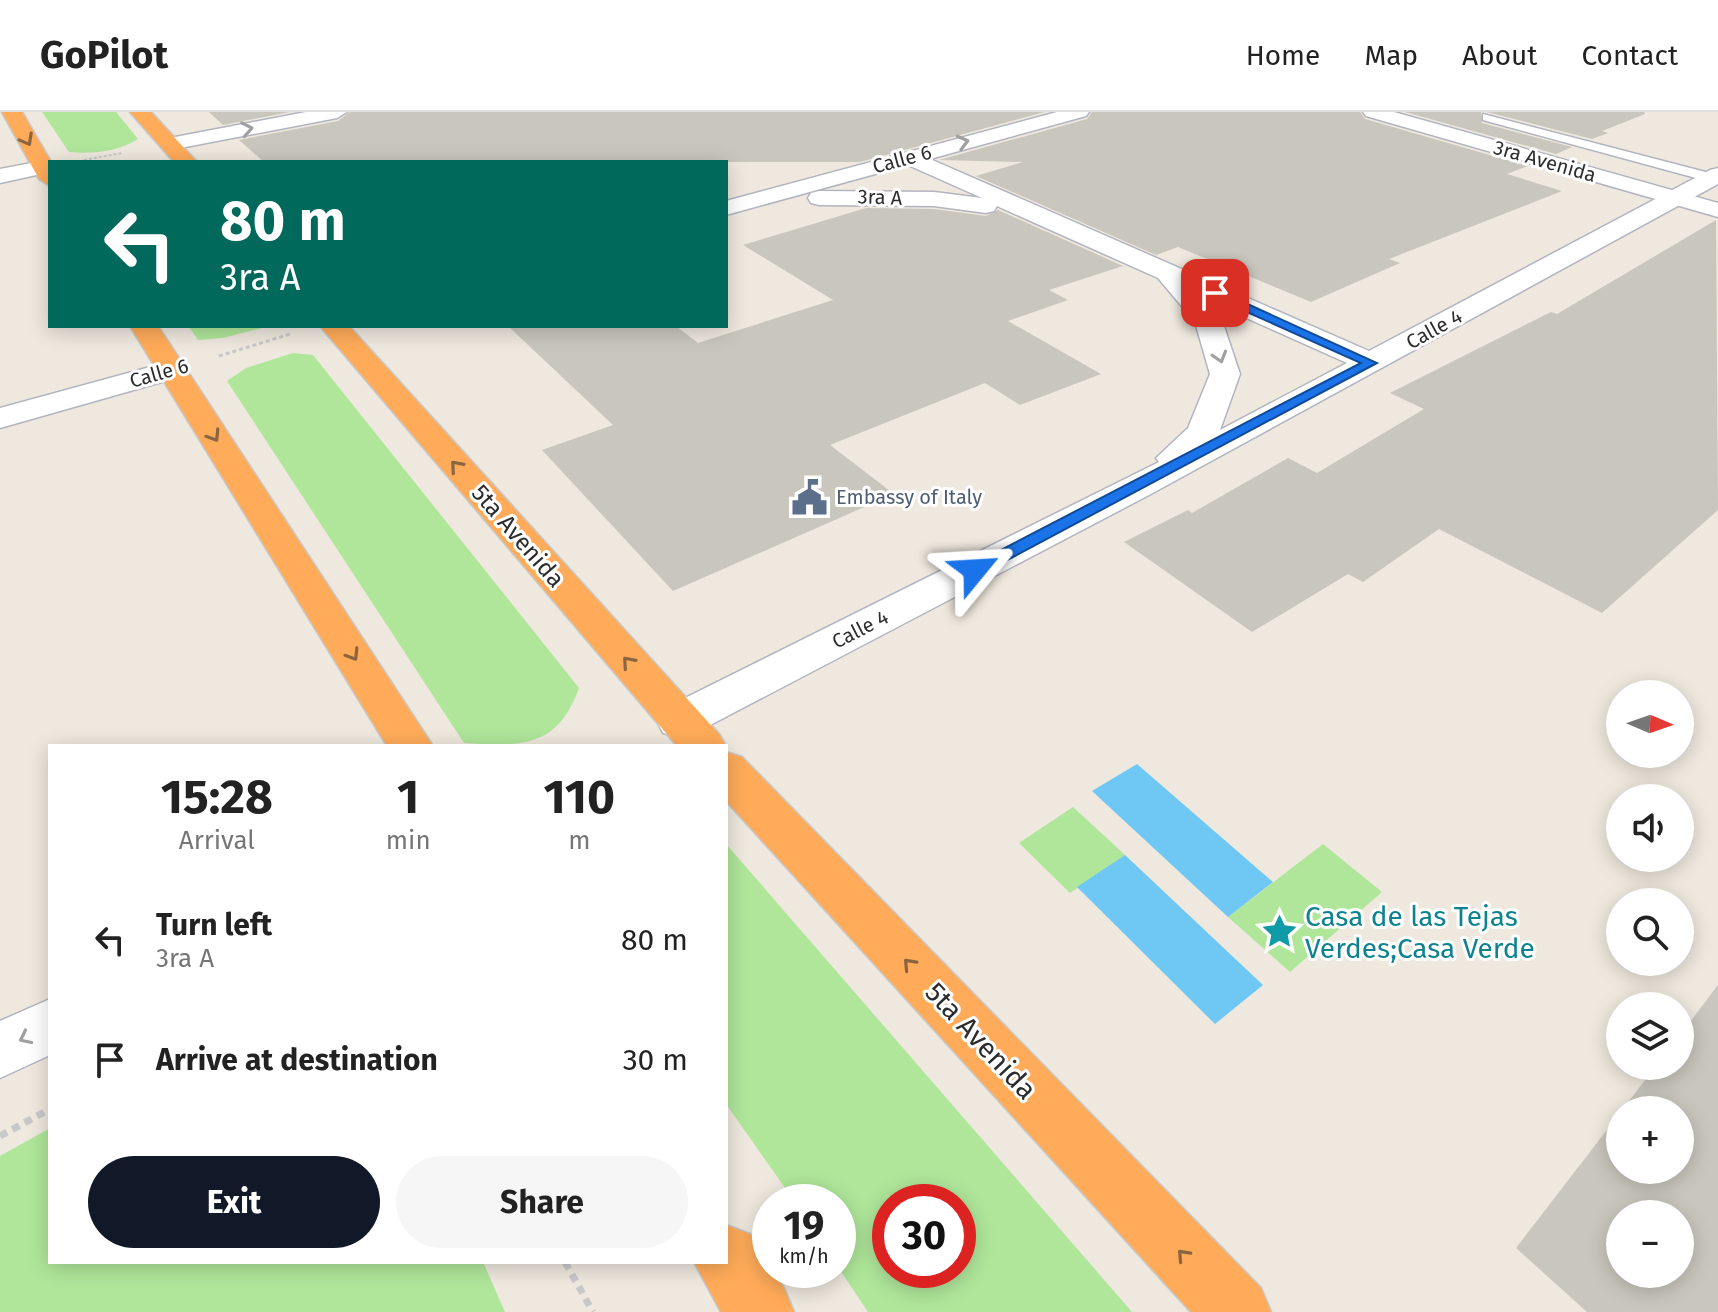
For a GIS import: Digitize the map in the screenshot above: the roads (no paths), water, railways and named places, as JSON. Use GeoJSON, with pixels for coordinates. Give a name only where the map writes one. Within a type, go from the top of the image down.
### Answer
{"type":"FeatureCollection","features":[{"type":"Feature","properties":{"kind":"highway"},"geometry":{"type":"LineString","coordinates":[[12,112],[46,173]]}},
{"type":"Feature","properties":{"kind":"highway"},"geometry":{"type":"LineString","coordinates":[[140,112],[184,160]]}},
{"type":"Feature","properties":{"kind":"highway"},"geometry":{"type":"LineString","coordinates":[[145,328],[409,744]]}},
{"type":"Feature","properties":{"kind":"highway","name":"5ta Avenida"},"geometry":{"type":"LineString","coordinates":[[318,328],[691,733]]}},
{"type":"Feature","properties":{"kind":"highway","name":"5ta Avenida"},"geometry":{"type":"LineString","coordinates":[[728,772],[1237,1312]]}},
{"type":"Feature","properties":{"kind":"highway"},"geometry":{"type":"LineString","coordinates":[[728,1261],[760,1312]]}},
{"type":"Feature","properties":{"kind":"street"},"geometry":{"type":"LineString","coordinates":[[170,144],[337,112]]}},
{"type":"Feature","properties":{"kind":"street","name":"Calle 6"},"geometry":{"type":"LineString","coordinates":[[728,208],[1079,112]]}},
{"type":"Feature","properties":{"kind":"street","name":"3ra Avenida"},"geometry":{"type":"LineString","coordinates":[[1373,112],[1675,197]]}},
{"type":"Feature","properties":{"kind":"street","name":"3ra A"},"geometry":{"type":"LineString","coordinates":[[907,157],[1371,363]]}},
{"type":"Feature","properties":{"kind":"street"},"geometry":{"type":"LineString","coordinates":[[0,176],[46,173]]}},
{"type":"Feature","properties":{"kind":"street","name":"Calle 4"},"geometry":{"type":"LineString","coordinates":[[691,733],[1675,197],[1716,188]]}},
{"type":"Feature","properties":{"kind":"street","name":"3ra A"},"geometry":{"type":"LineString","coordinates":[[728,209],[757,203],[846,196],[934,199],[1034,213]]}},
{"type":"Feature","properties":{"kind":"street","name":"3ra A"},"geometry":{"type":"LineString","coordinates":[[1137,488],[1203,432],[1225,374],[1208,320],[1164,270]]}},
{"type":"Feature","properties":{"kind":"street","name":"Calle 6"},"geometry":{"type":"LineString","coordinates":[[0,418],[172,370]]}},
{"type":"Feature","properties":{"kind":"street"},"geometry":{"type":"LineString","coordinates":[[0,1050],[48,1027]]}},
{"type":"Feature","properties":{"kind":"lane"},"geometry":{"type":"LineString","coordinates":[[1487,117],[1716,188]]}},
{"type":"Feature","properties":{"kind":"water"},"geometry":{"type":"Polygon","coordinates":[[[1137,764],[1273,882],[1228,917],[1092,791],[1137,764]]]}},
{"type":"Feature","properties":{"kind":"water"},"geometry":{"type":"Polygon","coordinates":[[[1125,855],[1263,985],[1215,1024],[1077,887],[1125,855]]]}},
{"type":"Feature","properties":{"kind":"place","name":"Embassy of Italy"},"geometry":{"type":"Point","coordinates":[810,497]}},
{"type":"Feature","properties":{"kind":"place","name":"Casa de las Tejas Verdes;Casa Verde"},"geometry":{"type":"Point","coordinates":[1279,932]}}]}
